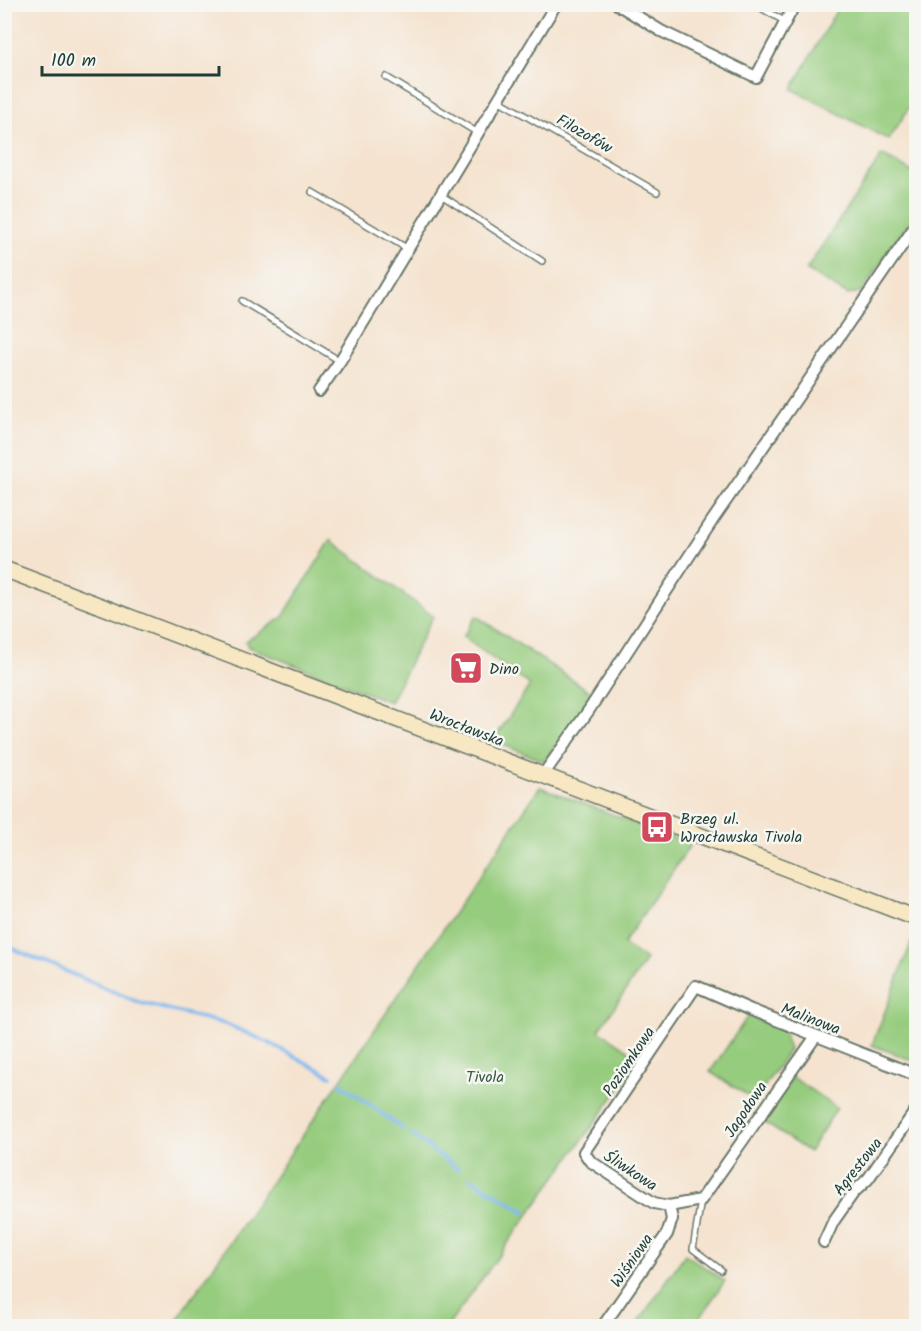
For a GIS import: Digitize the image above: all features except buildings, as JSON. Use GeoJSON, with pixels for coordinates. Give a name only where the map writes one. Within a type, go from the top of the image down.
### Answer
{"type":"FeatureCollection","features":[{"type":"Feature","properties":{"kind":"street"},"geometry":{"type":"LineString","coordinates":[[319,391],[340,361],[556,4]]}},
{"type":"Feature","properties":{"kind":"street"},"geometry":{"type":"LineString","coordinates":[[617,4],[661,31],[756,77],[795,4]]}},
{"type":"Feature","properties":{"kind":"street"},"geometry":{"type":"LineString","coordinates":[[543,775],[589,710],[712,521],[916,225]]}},
{"type":"Feature","properties":{"kind":"street","name":"Wrocławska"},"geometry":{"type":"LineString","coordinates":[[4,569],[916,918]]}},
{"type":"Feature","properties":{"kind":"street","name":"Malinowa"},"geometry":{"type":"LineString","coordinates":[[696,986],[916,1075]]}},
{"type":"Feature","properties":{"kind":"street","name":"Poziomkowa"},"geometry":{"type":"LineString","coordinates":[[584,1152],[696,986]]}},
{"type":"Feature","properties":{"kind":"street","name":"Jagodowa"},"geometry":{"type":"LineString","coordinates":[[701,1200],[816,1036]]}},
{"type":"Feature","properties":{"kind":"street","name":"Agrestowa"},"geometry":{"type":"LineString","coordinates":[[824,1242],[838,1215],[854,1192],[868,1179],[916,1110]]}},
{"type":"Feature","properties":{"kind":"street","name":"Śliwkowa"},"geometry":{"type":"LineString","coordinates":[[584,1152],[590,1161],[654,1203],[669,1206],[701,1200]]}},
{"type":"Feature","properties":{"kind":"street","name":"Wiśniowa"},"geometry":{"type":"LineString","coordinates":[[603,1326],[668,1234],[672,1220],[669,1206]]}},
{"type":"Feature","properties":{"kind":"lane"},"geometry":{"type":"LineString","coordinates":[[754,4],[786,22]]}},
{"type":"Feature","properties":{"kind":"lane"},"geometry":{"type":"LineString","coordinates":[[386,78],[478,133]]}},
{"type":"Feature","properties":{"kind":"lane","name":"Filozofów"},"geometry":{"type":"LineString","coordinates":[[498,100],[657,192]]}},
{"type":"Feature","properties":{"kind":"lane"},"geometry":{"type":"LineString","coordinates":[[312,192],[408,249]]}},
{"type":"Feature","properties":{"kind":"lane"},"geometry":{"type":"LineString","coordinates":[[441,195],[542,261]]}},
{"type":"Feature","properties":{"kind":"lane"},"geometry":{"type":"LineString","coordinates":[[242,302],[340,361]]}},
{"type":"Feature","properties":{"kind":"lane"},"geometry":{"type":"LineString","coordinates":[[701,1200],[693,1249],[721,1270]]}},
{"type":"Feature","properties":{"kind":"green space"},"geometry":{"type":"Polygon","coordinates":[[[840,4],[916,5],[916,28],[910,39],[916,43],[916,96],[889,140],[792,89],[840,4]]]}},
{"type":"Feature","properties":{"kind":"green space"},"geometry":{"type":"Polygon","coordinates":[[[882,155],[916,174],[916,212],[862,291],[848,295],[806,270],[882,155]]]}},
{"type":"Feature","properties":{"kind":"green space"},"geometry":{"type":"Polygon","coordinates":[[[331,540],[433,616],[390,702],[248,647],[246,641],[282,618],[331,540]]]}},
{"type":"Feature","properties":{"kind":"green space"},"geometry":{"type":"Polygon","coordinates":[[[476,616],[594,694],[544,761],[493,741],[530,685],[463,637],[476,616]]]}},
{"type":"Feature","properties":{"kind":"green space","name":"Tivola"},"geometry":{"type":"Polygon","coordinates":[[[540,787],[691,844],[623,944],[646,960],[599,1030],[641,1059],[448,1326],[173,1326],[540,787]]]}},
{"type":"Feature","properties":{"kind":"green space"},"geometry":{"type":"Polygon","coordinates":[[[912,941],[916,943],[916,1062],[872,1045],[912,941]]]}},
{"type":"Feature","properties":{"kind":"green space"},"geometry":{"type":"Polygon","coordinates":[[[748,1016],[783,1029],[789,1050],[755,1100],[710,1072],[748,1016]]]}},
{"type":"Feature","properties":{"kind":"green space"},"geometry":{"type":"Polygon","coordinates":[[[792,1077],[837,1108],[809,1152],[762,1121],[792,1077]]]}},
{"type":"Feature","properties":{"kind":"green space"},"geometry":{"type":"Polygon","coordinates":[[[685,1254],[725,1281],[694,1326],[641,1326],[637,1324],[685,1254]]]}},
{"type":"Feature","properties":{"kind":"waterway"},"geometry":{"type":"LineString","coordinates":[[4,945],[138,1002],[226,1024],[267,1042],[331,1076]]}},
{"type":"Feature","properties":{"kind":"waterway"},"geometry":{"type":"LineString","coordinates":[[340,1083],[403,1129]]}},
{"type":"Feature","properties":{"kind":"waterway"},"geometry":{"type":"LineString","coordinates":[[412,1135],[458,1169]]}},
{"type":"Feature","properties":{"kind":"waterway"},"geometry":{"type":"LineString","coordinates":[[470,1178],[526,1212]]}},
{"type":"Feature","properties":{"kind":"place","name":"Dino"},"geometry":{"type":"Point","coordinates":[466,668]}},
{"type":"Feature","properties":{"kind":"place","name":"Brzeg ul. Wrocławska Tivola"},"geometry":{"type":"Point","coordinates":[657,827]}}]}
